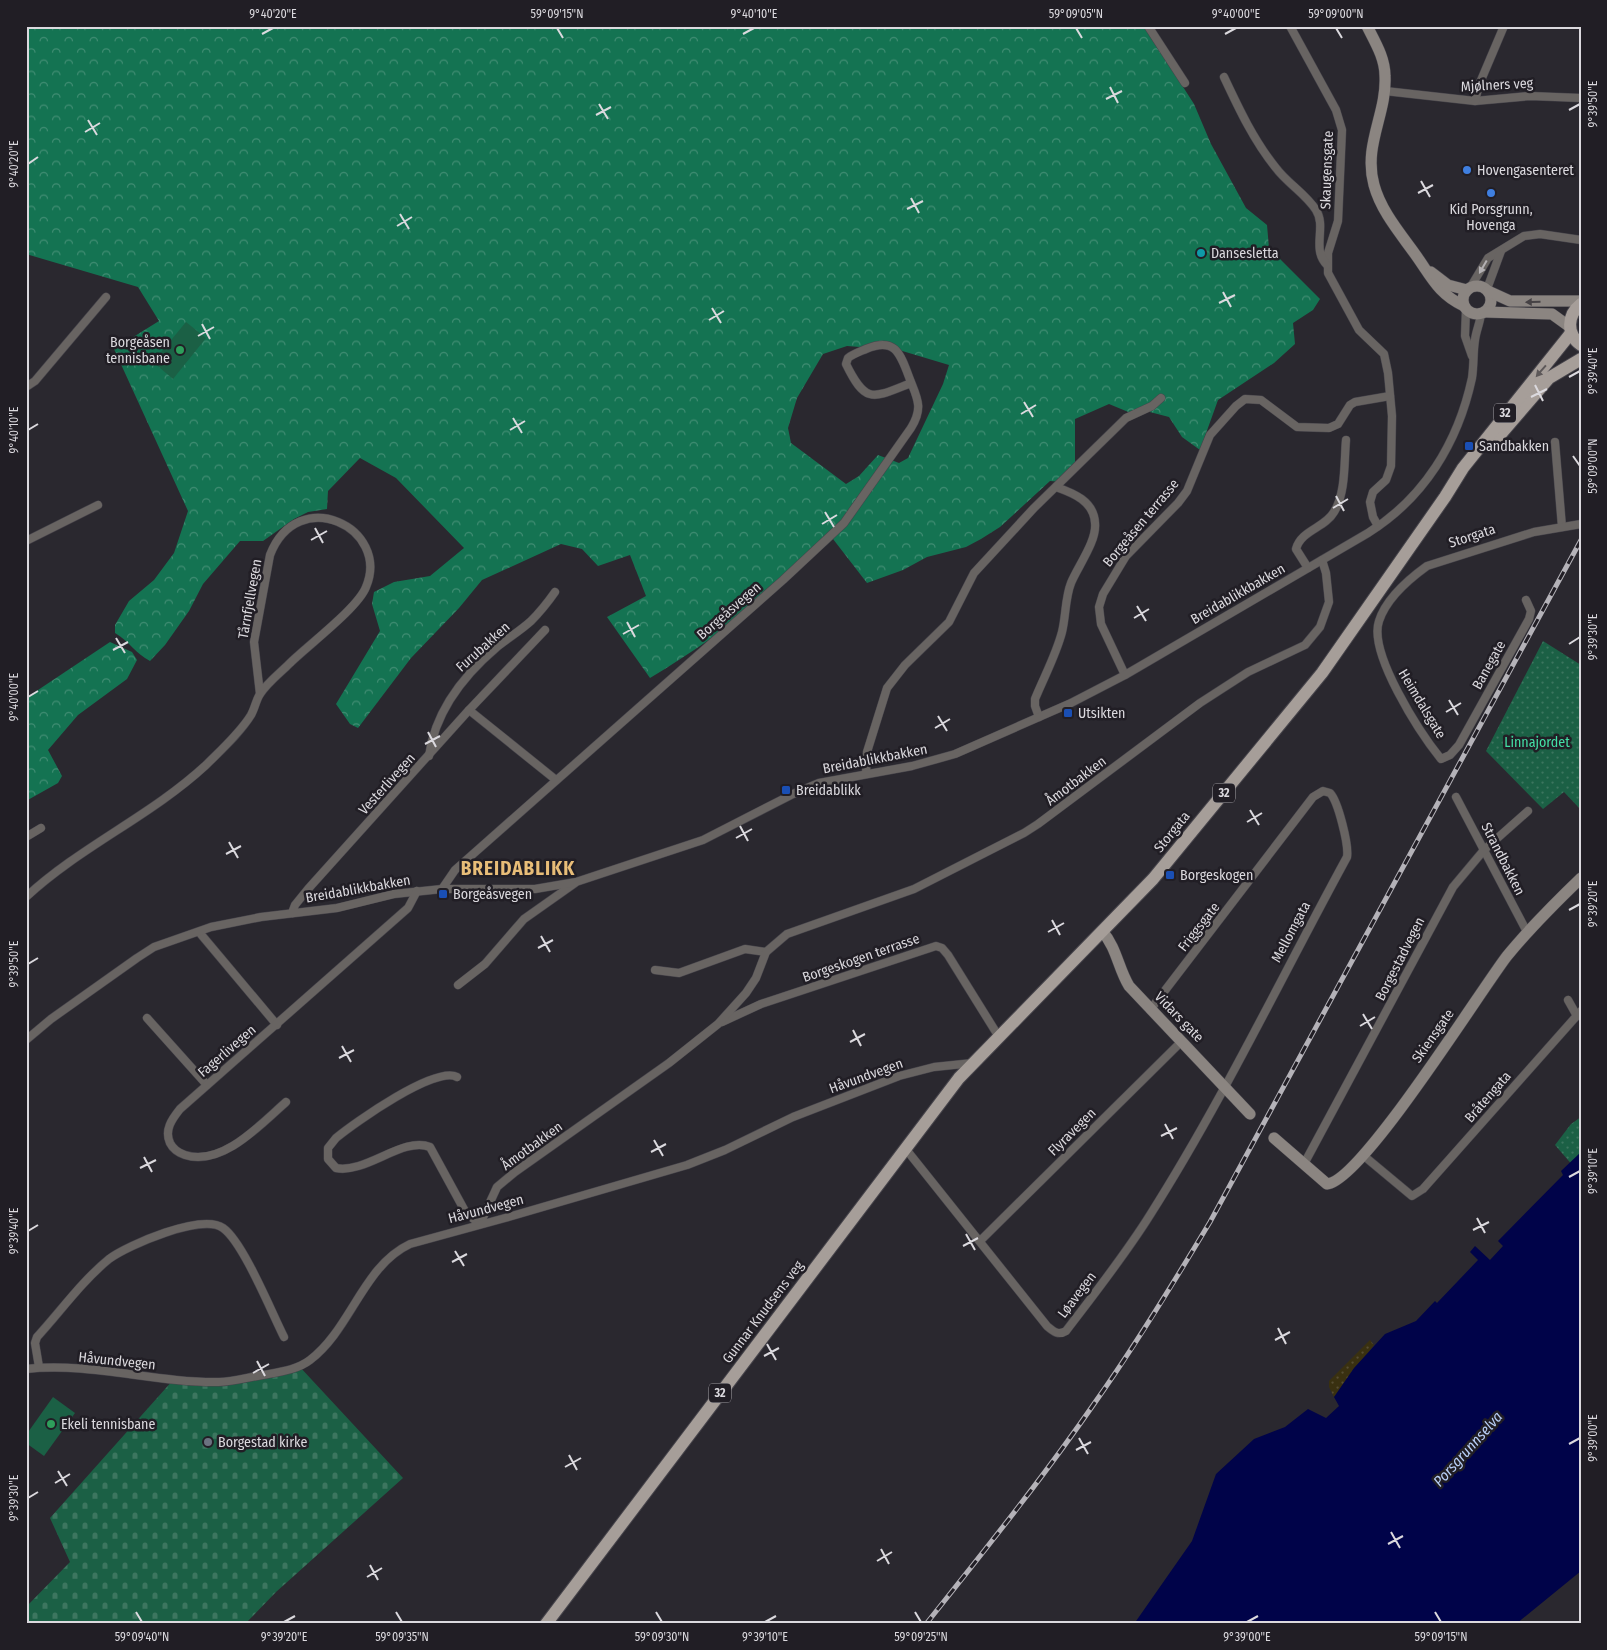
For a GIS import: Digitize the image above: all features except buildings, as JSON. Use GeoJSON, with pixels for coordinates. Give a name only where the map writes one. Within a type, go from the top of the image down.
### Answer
{"type":"FeatureCollection","features":[{"type":"Feature","properties":{"kind":"main road","name":"32"},"geometry":{"type":"LineString","coordinates":[[1570,330],[1573,312],[1581,302]]}},
{"type":"Feature","properties":{"kind":"main road"},"geometry":{"type":"LineString","coordinates":[[1570,330],[1581,345]]}},
{"type":"Feature","properties":{"kind":"main road","name":"Storgata"},"geometry":{"type":"LineString","coordinates":[[895,1162],[973,1063],[1153,879],[1322,673],[1445,497],[1462,468],[1570,330]]}},
{"type":"Feature","properties":{"kind":"main road","name":"Storgata"},"geometry":{"type":"LineString","coordinates":[[1445,497],[1540,388],[1557,372],[1581,359]]}},
{"type":"Feature","properties":{"kind":"main road","name":"Gunnar Knudsens veg"},"geometry":{"type":"LineString","coordinates":[[546,1624],[895,1162]]}},
{"type":"Feature","properties":{"kind":"street"},"geometry":{"type":"LineString","coordinates":[[1148,26],[1185,83]]}},
{"type":"Feature","properties":{"kind":"street","name":"Skaugensgate"},"geometry":{"type":"LineString","coordinates":[[1290,26],[1336,110],[1342,130],[1338,220],[1327,265]]}},
{"type":"Feature","properties":{"kind":"street"},"geometry":{"type":"LineString","coordinates":[[1367,26],[1384,68],[1385,91],[1371,152],[1374,184],[1383,207],[1441,292],[1465,307],[1472,314],[1552,314],[1570,330]]}},
{"type":"Feature","properties":{"kind":"street"},"geometry":{"type":"LineString","coordinates":[[1475,101],[1478,85],[1504,26]]}},
{"type":"Feature","properties":{"kind":"street","name":"Skaugensgate"},"geometry":{"type":"LineString","coordinates":[[1224,77],[1239,110],[1276,168],[1316,208],[1320,220],[1320,255],[1327,265],[1334,287],[1359,330],[1384,354],[1392,416],[1391,466],[1386,480],[1374,492],[1370,502],[1373,517],[1378,526]]}},
{"type":"Feature","properties":{"kind":"street","name":"Mjølners veg"},"geometry":{"type":"LineString","coordinates":[[1385,91],[1475,101],[1530,96],[1581,98]]}},
{"type":"Feature","properties":{"kind":"street"},"geometry":{"type":"LineString","coordinates":[[1465,307],[1463,298],[1488,258],[1524,236],[1533,234],[1581,240]]}},
{"type":"Feature","properties":{"kind":"street"},"geometry":{"type":"LineString","coordinates":[[1483,313],[1491,301],[1487,290],[1501,251]]}},
{"type":"Feature","properties":{"kind":"street"},"geometry":{"type":"LineString","coordinates":[[1425,268],[1448,284],[1468,289],[1481,286],[1510,301],[1581,302]]}},
{"type":"Feature","properties":{"kind":"street"},"geometry":{"type":"LineString","coordinates":[[26,387],[35,381],[106,297]]}},
{"type":"Feature","properties":{"kind":"street","name":"Breidablikkbakken"},"geometry":{"type":"LineString","coordinates":[[1465,307],[1465,336],[1473,358]]}},
{"type":"Feature","properties":{"kind":"street","name":"Breidablikkbakken"},"geometry":{"type":"LineString","coordinates":[[26,1040],[51,1019],[154,947],[199,932],[233,922],[337,908],[394,894],[442,889],[536,888],[576,882],[703,840],[813,786],[912,766],[955,754],[1039,717],[1125,675],[1378,526],[1397,513],[1412,498],[1438,463],[1464,404],[1471,379],[1475,337],[1483,313]]}},
{"type":"Feature","properties":{"kind":"street","name":"Borgeåsvegen"},"geometry":{"type":"LineString","coordinates":[[442,889],[455,870],[769,593],[844,523],[917,418],[919,407],[911,383],[903,360],[892,346],[884,344],[872,346],[852,355],[846,364],[857,386],[867,393],[883,394],[911,383]]}},
{"type":"Feature","properties":{"kind":"street","name":"Borgeåsen terrasse"},"geometry":{"type":"LineString","coordinates":[[1125,675],[1101,624],[1099,607],[1102,594],[1126,556],[1178,503],[1187,491],[1210,435],[1236,406],[1245,400],[1261,400],[1270,404],[1297,427],[1329,428],[1338,424],[1350,405],[1355,402],[1390,396]]}},
{"type":"Feature","properties":{"kind":"street"},"geometry":{"type":"LineString","coordinates":[[866,774],[867,752],[887,688],[905,665],[949,622],[974,574],[982,563],[1126,418],[1152,406],[1161,398]]}},
{"type":"Feature","properties":{"kind":"street"},"geometry":{"type":"LineString","coordinates":[[1308,568],[1296,549],[1308,532],[1329,519],[1338,505],[1346,440]]}},
{"type":"Feature","properties":{"kind":"street"},"geometry":{"type":"LineString","coordinates":[[1555,442],[1562,527]]}},
{"type":"Feature","properties":{"kind":"street"},"geometry":{"type":"LineString","coordinates":[[1039,717],[1034,706],[1035,699],[1060,640],[1070,584],[1085,554],[1094,531],[1095,522],[1083,500],[1074,494],[1056,487]]}},
{"type":"Feature","properties":{"kind":"street"},"geometry":{"type":"LineString","coordinates":[[26,541],[98,505]]}},
{"type":"Feature","properties":{"kind":"street","name":"Tårnfjellvegen"},"geometry":{"type":"LineString","coordinates":[[26,896],[56,873],[153,808],[205,765],[242,727],[251,715],[260,694],[315,638],[344,614],[366,589],[371,564],[367,552],[352,530],[337,520],[312,518],[298,522],[282,534],[274,543],[270,555],[254,642],[260,694]]}},
{"type":"Feature","properties":{"kind":"street","name":"Storgata"},"geometry":{"type":"LineString","coordinates":[[1378,632],[1379,622],[1386,608],[1413,576],[1427,566],[1513,538],[1581,524]]}},
{"type":"Feature","properties":{"kind":"street","name":"Åmotbakken"},"geometry":{"type":"LineString","coordinates":[[480,1224],[497,1188],[515,1172],[670,1064],[718,1024],[746,993],[756,978],[766,952],[786,934],[914,889],[1031,829],[1200,703],[1248,672],[1305,645],[1320,627],[1329,602],[1326,573],[1322,560]]}},
{"type":"Feature","properties":{"kind":"street","name":"Furubakken"},"geometry":{"type":"LineString","coordinates":[[429,756],[431,742],[438,726],[452,696],[462,681],[487,656],[530,622],[556,592]]}},
{"type":"Feature","properties":{"kind":"street","name":"Banegate"},"geometry":{"type":"LineString","coordinates":[[1441,759],[1450,755],[1459,745],[1529,619],[1531,610],[1526,600]]}},
{"type":"Feature","properties":{"kind":"street","name":"Vesterlivegen"},"geometry":{"type":"LineString","coordinates":[[292,913],[308,889],[469,710],[545,630]]}},
{"type":"Feature","properties":{"kind":"street","name":"Heimdalsgate"},"geometry":{"type":"LineString","coordinates":[[1378,632],[1379,647],[1398,692],[1441,759]]}},
{"type":"Feature","properties":{"kind":"street"},"geometry":{"type":"LineString","coordinates":[[469,710],[556,780]]}},
{"type":"Feature","properties":{"kind":"street","name":"Friggsgate"},"geometry":{"type":"LineString","coordinates":[[1150,1010],[1313,797],[1323,790]]}},
{"type":"Feature","properties":{"kind":"street","name":"Mellomgata"},"geometry":{"type":"LineString","coordinates":[[1225,1088],[1347,857],[1346,843],[1334,796],[1323,790]]}},
{"type":"Feature","properties":{"kind":"street","name":"Strandbakken"},"geometry":{"type":"LineString","coordinates":[[1456,797],[1527,932]]}},
{"type":"Feature","properties":{"kind":"street","name":"Borgestadvegen"},"geometry":{"type":"LineString","coordinates":[[1304,1164],[1442,906],[1463,873],[1484,850],[1528,811]]}},
{"type":"Feature","properties":{"kind":"street"},"geometry":{"type":"LineString","coordinates":[[26,837],[41,828]]}},
{"type":"Feature","properties":{"kind":"street","name":"Skiensgate"},"geometry":{"type":"LineString","coordinates":[[1304,1164],[1327,1184],[1333,1183],[1364,1156],[1411,1093],[1506,957],[1527,932],[1581,878]]}},
{"type":"Feature","properties":{"kind":"street"},"geometry":{"type":"LineString","coordinates":[[458,985],[485,964],[524,919],[576,882]]}},
{"type":"Feature","properties":{"kind":"street","name":"Fagerlivegen"},"geometry":{"type":"LineString","coordinates":[[286,1102],[232,1146],[216,1154],[201,1157],[188,1156],[172,1146],[168,1129],[180,1109],[408,908],[417,892]]}},
{"type":"Feature","properties":{"kind":"street","name":"Vidars gate"},"geometry":{"type":"LineString","coordinates":[[1102,931],[1116,950],[1120,972],[1129,986],[1250,1114]]}},
{"type":"Feature","properties":{"kind":"street"},"geometry":{"type":"LineString","coordinates":[[199,932],[277,1025]]}},
{"type":"Feature","properties":{"kind":"street","name":"Borgeskogen terrasse"},"geometry":{"type":"LineString","coordinates":[[718,1024],[761,1004],[936,946],[942,948],[948,955],[998,1037]]}},
{"type":"Feature","properties":{"kind":"street"},"geometry":{"type":"LineString","coordinates":[[655,970],[679,973],[745,950],[766,952]]}},
{"type":"Feature","properties":{"kind":"street"},"geometry":{"type":"LineString","coordinates":[[1568,1000],[1579,1014]]}},
{"type":"Feature","properties":{"kind":"street","name":"Bråtengata"},"geometry":{"type":"LineString","coordinates":[[1364,1156],[1412,1196],[1423,1189],[1579,1014]]}},
{"type":"Feature","properties":{"kind":"street"},"geometry":{"type":"LineString","coordinates":[[147,1018],[207,1085]]}},
{"type":"Feature","properties":{"kind":"street","name":"Flyravegen"},"geometry":{"type":"LineString","coordinates":[[980,1241],[1181,1042]]}},
{"type":"Feature","properties":{"kind":"street","name":"Håvundvegen"},"geometry":{"type":"LineString","coordinates":[[26,1369],[39,1367],[220,1382],[299,1366],[315,1356],[331,1339],[373,1278],[396,1252],[420,1240],[687,1165],[726,1150],[793,1117],[900,1076],[934,1067],[973,1063]]}},
{"type":"Feature","properties":{"kind":"street"},"geometry":{"type":"LineString","coordinates":[[457,1077],[445,1075],[400,1094],[336,1138],[328,1148],[328,1159],[336,1168],[350,1168],[405,1149],[425,1145],[430,1147],[466,1213],[480,1224]]}},
{"type":"Feature","properties":{"kind":"street","name":"Løavegen"},"geometry":{"type":"LineString","coordinates":[[905,1148],[1047,1326],[1054,1333],[1066,1331],[1150,1215],[1225,1088]]}},
{"type":"Feature","properties":{"kind":"street"},"geometry":{"type":"LineString","coordinates":[[1274,1138],[1304,1164]]}},
{"type":"Feature","properties":{"kind":"street"},"geometry":{"type":"LineString","coordinates":[[39,1367],[35,1343],[36,1337],[98,1270],[120,1252],[183,1227],[204,1223],[215,1223],[223,1228],[236,1242],[284,1337]]}},
{"type":"Feature","properties":{"kind":"green space"},"geometry":{"type":"Polygon","coordinates":[[[26,26],[1144,26],[1194,104],[1211,144],[1246,208],[1267,225],[1269,248],[1320,299],[1313,310],[1293,323],[1295,344],[1274,363],[1218,400],[1200,450],[1182,437],[1169,417],[1146,411],[1138,416],[1109,404],[1075,419],[1075,468],[1063,482],[1050,481],[1000,527],[981,539],[966,547],[927,557],[903,570],[867,583],[833,539],[790,577],[722,631],[650,678],[607,617],[646,596],[630,555],[598,566],[582,549],[561,544],[482,580],[459,608],[411,658],[358,728],[350,724],[336,704],[380,631],[372,604],[374,592],[394,582],[430,576],[464,548],[396,478],[360,458],[328,491],[327,509],[308,512],[294,519],[263,541],[240,541],[203,584],[189,611],[165,645],[150,661],[145,658],[115,633],[115,625],[129,601],[154,580],[174,553],[188,511],[114,349],[159,321],[138,287],[26,254],[26,26]],[[847,346],[823,354],[797,398],[788,428],[791,443],[846,484],[859,476],[878,455],[899,463],[908,458],[943,384],[949,365],[899,350],[847,346]]]}},
{"type":"Feature","properties":{"kind":"green space","name":"Borgeåsen tennisbane"},"geometry":{"type":"Polygon","coordinates":[[[186,322],[206,338],[173,379],[153,362],[186,322]]]}},
{"type":"Feature","properties":{"kind":"green space","name":"Linnajordet"},"geometry":{"type":"Polygon","coordinates":[[[1543,641],[1581,665],[1581,810],[1564,792],[1543,809],[1486,751],[1543,641]]]}},
{"type":"Feature","properties":{"kind":"green space"},"geometry":{"type":"Polygon","coordinates":[[[110,642],[132,652],[137,660],[127,679],[78,715],[48,750],[62,776],[58,783],[26,801],[26,698],[110,642]]]}},
{"type":"Feature","properties":{"kind":"green space"},"geometry":{"type":"Polygon","coordinates":[[[1581,1117],[1581,1160],[1574,1167],[1555,1145],[1571,1124],[1581,1117]]]}},
{"type":"Feature","properties":{"kind":"green space"},"geometry":{"type":"Polygon","coordinates":[[[299,1366],[403,1478],[276,1592],[245,1624],[26,1624],[26,1607],[70,1562],[50,1518],[174,1379],[220,1382],[299,1366]]]}},
{"type":"Feature","properties":{"kind":"green space","name":"Ekeli tennisbane"},"geometry":{"type":"Polygon","coordinates":[[[53,1397],[75,1413],[44,1456],[26,1443],[26,1435],[53,1397]]]}},
{"type":"Feature","properties":{"kind":"sand"},"geometry":{"type":"Polygon","coordinates":[[[1370,1340],[1374,1345],[1334,1397],[1329,1387],[1329,1381],[1370,1340]]]}},
{"type":"Feature","properties":{"kind":"water","name":"Porsgrunnselva"},"geometry":{"type":"Polygon","coordinates":[[[1581,1152],[1581,1571],[1516,1624],[1134,1624],[1192,1541],[1216,1474],[1254,1439],[1285,1427],[1308,1409],[1326,1418],[1339,1406],[1334,1397],[1354,1368],[1385,1334],[1416,1321],[1435,1301],[1437,1303],[1478,1260],[1470,1252],[1475,1246],[1490,1260],[1503,1246],[1498,1241],[1563,1175],[1561,1171],[1581,1152]]]}},
{"type":"Feature","properties":{"kind":"railway"},"geometry":{"type":"LineString","coordinates":[[926,1624],[1013,1514],[1076,1430],[1141,1335],[1169,1290],[1210,1222],[1581,540]]}},
{"type":"Feature","properties":{"kind":"place","name":"Hovengasenteret"},"geometry":{"type":"Point","coordinates":[1467,170]}},
{"type":"Feature","properties":{"kind":"place","name":"Kid Porsgrunn, Hovenga"},"geometry":{"type":"Point","coordinates":[1491,193]}},
{"type":"Feature","properties":{"kind":"place","name":"Dansesletta"},"geometry":{"type":"Point","coordinates":[1201,253]}},
{"type":"Feature","properties":{"kind":"place","name":"Borgeåsen tennisbane"},"geometry":{"type":"Point","coordinates":[180,350]}},
{"type":"Feature","properties":{"kind":"place","name":"Sandbakken"},"geometry":{"type":"Point","coordinates":[1469,446]}},
{"type":"Feature","properties":{"kind":"place","name":"Utsikten"},"geometry":{"type":"Point","coordinates":[1068,713]}},
{"type":"Feature","properties":{"kind":"place","name":"Breidablikk"},"geometry":{"type":"Point","coordinates":[786,790]}},
{"type":"Feature","properties":{"kind":"place","name":"Borgeskogen"},"geometry":{"type":"Point","coordinates":[1170,875]}},
{"type":"Feature","properties":{"kind":"place","name":"Borgeåsvegen"},"geometry":{"type":"Point","coordinates":[443,894]}},
{"type":"Feature","properties":{"kind":"place","name":"Ekeli tennisbane"},"geometry":{"type":"Point","coordinates":[51,1424]}},
{"type":"Feature","properties":{"kind":"place","name":"Borgestad kirke"},"geometry":{"type":"Point","coordinates":[208,1442]}},
{"type":"Feature","properties":{"kind":"district","name":"BREIDABLIKK"},"geometry":{"type":"Point","coordinates":[518,868]}}]}
